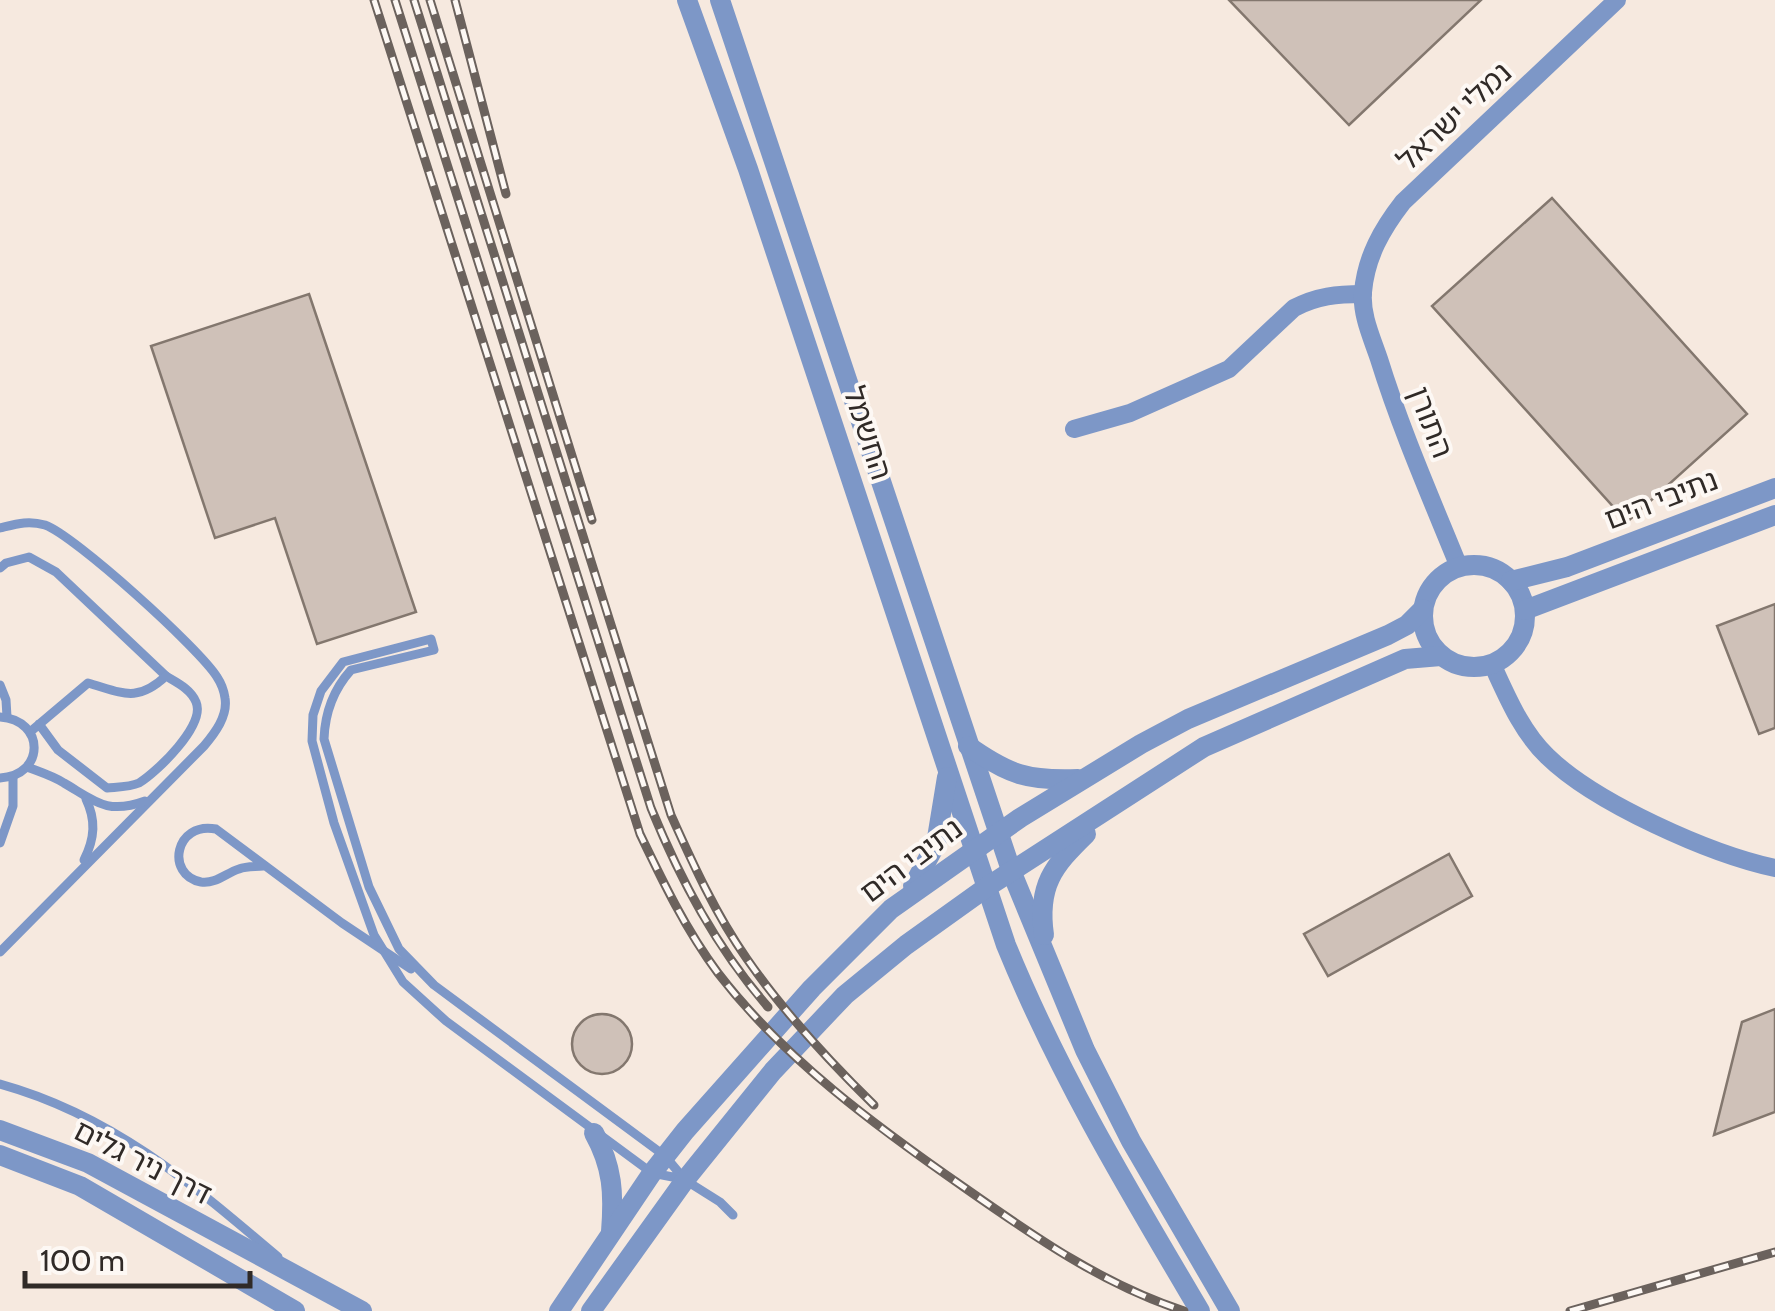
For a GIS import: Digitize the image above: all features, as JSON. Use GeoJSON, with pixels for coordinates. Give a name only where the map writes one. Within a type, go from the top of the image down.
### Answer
{"type":"FeatureCollection","features":[{"type":"Feature","properties":{"kind":"street","name":"החשמל"},"geometry":{"type":"LineString","coordinates":[[687,0],[748,170],[987,887],[1038,1023],[1095,1133],[1200,1311]]}},
{"type":"Feature","properties":{"kind":"street","name":"החשמל"},"geometry":{"type":"LineString","coordinates":[[720,0],[968,746],[1050,971]]}},
{"type":"Feature","properties":{"kind":"street","name":"נמלי ישראל"},"geometry":{"type":"LineString","coordinates":[[1363,294],[1376,242],[1403,202],[1617,0]]}},
{"type":"Feature","properties":{"kind":"street"},"geometry":{"type":"LineString","coordinates":[[1074,428],[1130,412],[1229,369],[1294,308],[1330,294],[1363,294]]}},
{"type":"Feature","properties":{"kind":"street","name":"התורן"},"geometry":{"type":"LineString","coordinates":[[1363,294],[1365,315],[1391,398],[1458,568]]}},
{"type":"Feature","properties":{"kind":"street","name":"נתיבי הים"},"geometry":{"type":"LineString","coordinates":[[1511,581],[1567,567],[1775,488]]}},
{"type":"Feature","properties":{"kind":"street","name":"נתיבי הים"},"geometry":{"type":"LineString","coordinates":[[1525,610],[1775,515]]}},
{"type":"Feature","properties":{"kind":"street"},"geometry":{"type":"LineString","coordinates":[[591,1311],[685,1180],[789,1052],[832,1008],[906,945],[987,887],[1204,747],[1404,658],[1442,656],[1466,666],[1492,664],[1504,658],[1521,636],[1525,610],[1511,581],[1487,567],[1458,568],[1435,583],[1423,608],[1426,634],[1442,656]]}},
{"type":"Feature","properties":{"kind":"street","name":"נתיבי הים"},"geometry":{"type":"LineString","coordinates":[[560,1311],[665,1156],[812,988],[864,934],[906,898],[1080,779],[1188,720],[1388,636],[1408,624],[1423,608]]}},
{"type":"Feature","properties":{"kind":"street"},"geometry":{"type":"LineString","coordinates":[[1492,664],[1516,718],[1547,756],[1562,767],[1643,817],[1740,861],[1775,868]]}},
{"type":"Feature","properties":{"kind":"street"},"geometry":{"type":"LineString","coordinates":[[968,746],[999,768],[1019,776],[1080,779]]}},
{"type":"Feature","properties":{"kind":"street"},"geometry":{"type":"LineString","coordinates":[[906,898],[936,844],[948,770]]}},
{"type":"Feature","properties":{"kind":"street"},"geometry":{"type":"LineString","coordinates":[[1120,800],[1059,860],[1051,874],[1041,912],[1050,971],[1084,1050],[1230,1311]]}},
{"type":"Feature","properties":{"kind":"street","name":"דרך ניר גלים"},"geometry":{"type":"LineString","coordinates":[[0,1130],[88,1163],[362,1311]]}},
{"type":"Feature","properties":{"kind":"street"},"geometry":{"type":"LineString","coordinates":[[594,1133],[613,1180],[610,1233]]}},
{"type":"Feature","properties":{"kind":"street","name":"דרך ניר גלים"},"geometry":{"type":"LineString","coordinates":[[0,1156],[80,1186],[295,1311]]}},
{"type":"Feature","properties":{"kind":"lane"},"geometry":{"type":"LineString","coordinates":[[0,528],[24,521],[62,533],[88,552],[216,676],[225,694],[222,719],[204,746],[0,952]]}},
{"type":"Feature","properties":{"kind":"lane"},"geometry":{"type":"LineString","coordinates":[[0,568],[29,556],[56,572],[166,676],[184,687],[196,701],[198,716],[182,744],[137,784],[107,788],[58,750],[39,724]]}},
{"type":"Feature","properties":{"kind":"lane"},"geometry":{"type":"LineString","coordinates":[[434,985],[399,949],[386,928],[346,818],[324,739],[330,704],[351,670],[434,650],[431,639],[343,662],[327,680],[313,714],[312,741],[334,823],[356,890],[382,950],[415,996],[594,1133],[652,1174],[685,1180]]}},
{"type":"Feature","properties":{"kind":"lane"},"geometry":{"type":"LineString","coordinates":[[30,732],[88,683],[131,695],[149,692],[166,676]]}},
{"type":"Feature","properties":{"kind":"lane"},"geometry":{"type":"LineString","coordinates":[[0,685],[6,700],[3,717],[24,725],[34,750],[28,767],[12,777],[0,778]]}},
{"type":"Feature","properties":{"kind":"lane"},"geometry":{"type":"LineString","coordinates":[[28,767],[100,805],[121,808],[152,798]]}},
{"type":"Feature","properties":{"kind":"lane"},"geometry":{"type":"LineString","coordinates":[[0,843],[13,806],[12,777]]}},
{"type":"Feature","properties":{"kind":"lane"},"geometry":{"type":"LineString","coordinates":[[81,867],[93,837],[94,816],[85,798]]}},
{"type":"Feature","properties":{"kind":"lane"},"geometry":{"type":"LineString","coordinates":[[264,866],[233,871],[214,881],[197,881],[180,863],[180,846],[190,832],[216,829],[665,1156],[685,1180],[733,1215]]}},
{"type":"Feature","properties":{"kind":"lane"},"geometry":{"type":"LineString","coordinates":[[0,1084],[91,1118],[141,1147],[202,1192],[307,1282]]}},
{"type":"Feature","properties":{"kind":"building"},"geometry":{"type":"Polygon","coordinates":[[[1229,0],[1481,0],[1349,125],[1229,0]]]}},
{"type":"Feature","properties":{"kind":"building"},"geometry":{"type":"Polygon","coordinates":[[[1552,198],[1747,414],[1627,522],[1432,306],[1552,198]]]}},
{"type":"Feature","properties":{"kind":"building"},"geometry":{"type":"Polygon","coordinates":[[[309,294],[416,612],[317,644],[275,518],[215,538],[151,346],[309,294]]]}},
{"type":"Feature","properties":{"kind":"building"},"geometry":{"type":"Polygon","coordinates":[[[1775,604],[1775,728],[1759,734],[1717,626],[1775,604]]]}},
{"type":"Feature","properties":{"kind":"building"},"geometry":{"type":"Polygon","coordinates":[[[1449,854],[1472,896],[1328,976],[1304,934],[1449,854]]]}},
{"type":"Feature","properties":{"kind":"building"},"geometry":{"type":"Polygon","coordinates":[[[1775,1009],[1775,1112],[1714,1135],[1742,1022],[1775,1009]]]}},
{"type":"Feature","properties":{"kind":"building"},"geometry":{"type":"Polygon","coordinates":[[[602,1014],[623,1023],[632,1044],[623,1065],[602,1074],[581,1065],[572,1044],[581,1023],[602,1014]]]}},
{"type":"Feature","properties":{"kind":"railway"},"geometry":{"type":"LineString","coordinates":[[374,0],[640,834],[696,940],[718,973],[772,1034],[866,1116],[1070,1258],[1125,1287],[1184,1311]]}},
{"type":"Feature","properties":{"kind":"railway"},"geometry":{"type":"LineString","coordinates":[[395,0],[651,808],[701,912],[768,1007]]}},
{"type":"Feature","properties":{"kind":"railway"},"geometry":{"type":"LineString","coordinates":[[414,0],[671,815],[715,907],[747,959],[807,1035],[874,1105]]}},
{"type":"Feature","properties":{"kind":"railway"},"geometry":{"type":"LineString","coordinates":[[430,0],[592,520]]}},
{"type":"Feature","properties":{"kind":"railway"},"geometry":{"type":"LineString","coordinates":[[455,0],[506,194]]}},
{"type":"Feature","properties":{"kind":"railway"},"geometry":{"type":"LineString","coordinates":[[1570,1311],[1775,1252]]}}]}
